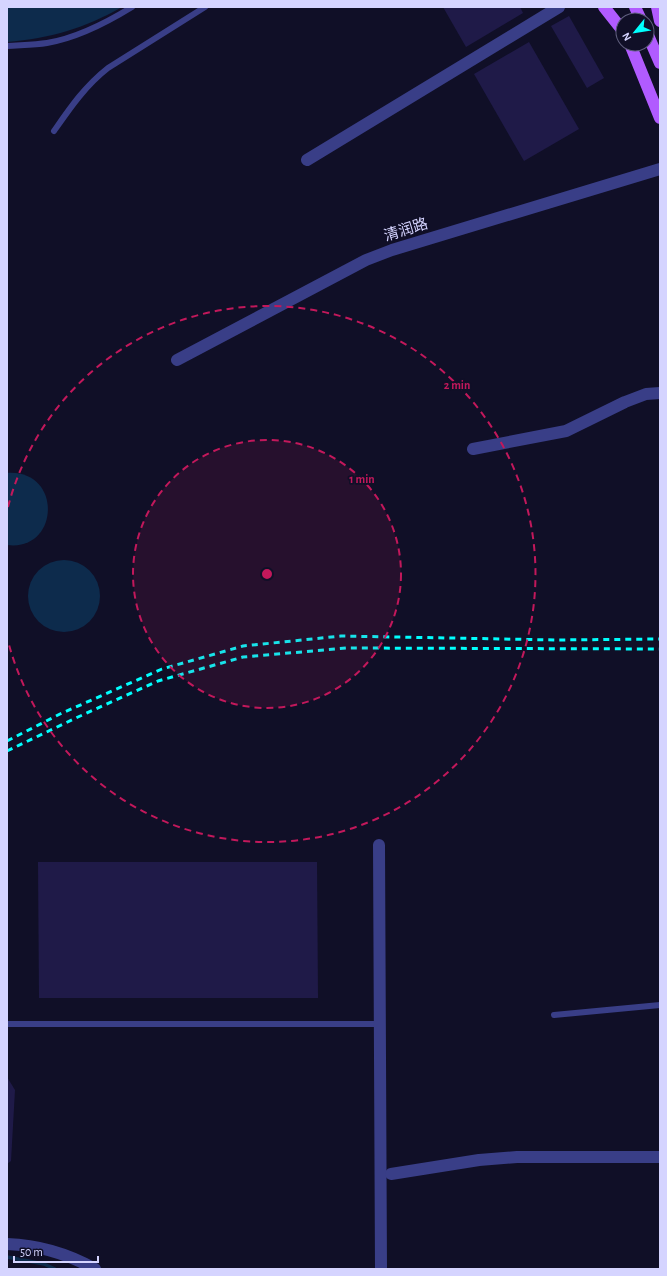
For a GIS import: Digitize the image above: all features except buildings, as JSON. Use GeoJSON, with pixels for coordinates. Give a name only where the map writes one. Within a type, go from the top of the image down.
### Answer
{"type":"FeatureCollection","features":[{"type":"Feature","properties":{"kind":"main road"},"geometry":{"type":"LineString","coordinates":[[604,7],[615,20]]}},
{"type":"Feature","properties":{"kind":"main road"},"geometry":{"type":"LineString","coordinates":[[657,7],[660,21]]}},
{"type":"Feature","properties":{"kind":"main road"},"geometry":{"type":"LineString","coordinates":[[633,52],[660,118]]}},
{"type":"Feature","properties":{"kind":"main road"},"geometry":{"type":"LineString","coordinates":[[655,52],[660,64]]}},
{"type":"Feature","properties":{"kind":"street"},"geometry":{"type":"LineString","coordinates":[[307,160],[559,7]]}},
{"type":"Feature","properties":{"kind":"street","name":"清润路"},"geometry":{"type":"LineString","coordinates":[[177,360],[366,260],[399,248],[660,170]]}},
{"type":"Feature","properties":{"kind":"street"},"geometry":{"type":"LineString","coordinates":[[473,449],[566,431],[625,402],[646,394],[660,392]]}},
{"type":"Feature","properties":{"kind":"street"},"geometry":{"type":"LineString","coordinates":[[379,845],[380,1269]]}},
{"type":"Feature","properties":{"kind":"street"},"geometry":{"type":"LineString","coordinates":[[391,1174],[479,1160],[517,1157],[660,1157]]}},
{"type":"Feature","properties":{"kind":"street"},"geometry":{"type":"LineString","coordinates":[[7,1244],[42,1249],[63,1254],[95,1269]]}},
{"type":"Feature","properties":{"kind":"lane"},"geometry":{"type":"LineString","coordinates":[[7,46],[48,43],[78,34],[97,27],[132,7]]}},
{"type":"Feature","properties":{"kind":"lane"},"geometry":{"type":"LineString","coordinates":[[54,131],[78,97],[94,79],[108,68],[205,7]]}},
{"type":"Feature","properties":{"kind":"lane"},"geometry":{"type":"LineString","coordinates":[[554,1015],[660,1005]]}},
{"type":"Feature","properties":{"kind":"lane"},"geometry":{"type":"LineString","coordinates":[[7,1024],[380,1024]]}},
{"type":"Feature","properties":{"kind":"water"},"geometry":{"type":"Polygon","coordinates":[[[7,7],[122,7],[108,15],[80,27],[38,38],[7,42],[7,7]]]}},
{"type":"Feature","properties":{"kind":"water"},"geometry":{"type":"Polygon","coordinates":[[[7,473],[25,475],[38,484],[46,496],[48,510],[45,524],[37,536],[25,544],[7,545],[7,473]]]}},
{"type":"Feature","properties":{"kind":"water"},"geometry":{"type":"Polygon","coordinates":[[[64,560],[78,563],[90,570],[97,582],[100,596],[97,610],[90,622],[78,629],[64,632],[50,629],[38,622],[31,610],[28,596],[31,582],[38,570],[50,563],[64,560]]]}},
{"type":"Feature","properties":{"kind":"waterway"},"geometry":{"type":"LineString","coordinates":[[7,1257],[44,1264],[55,1269]]}},
{"type":"Feature","properties":{"kind":"railway"},"geometry":{"type":"LineString","coordinates":[[7,741],[60,714],[162,669],[243,646],[341,636],[557,640],[660,639]]}},
{"type":"Feature","properties":{"kind":"railway"},"geometry":{"type":"LineString","coordinates":[[7,751],[158,681],[243,657],[347,648],[660,649]]}}]}
